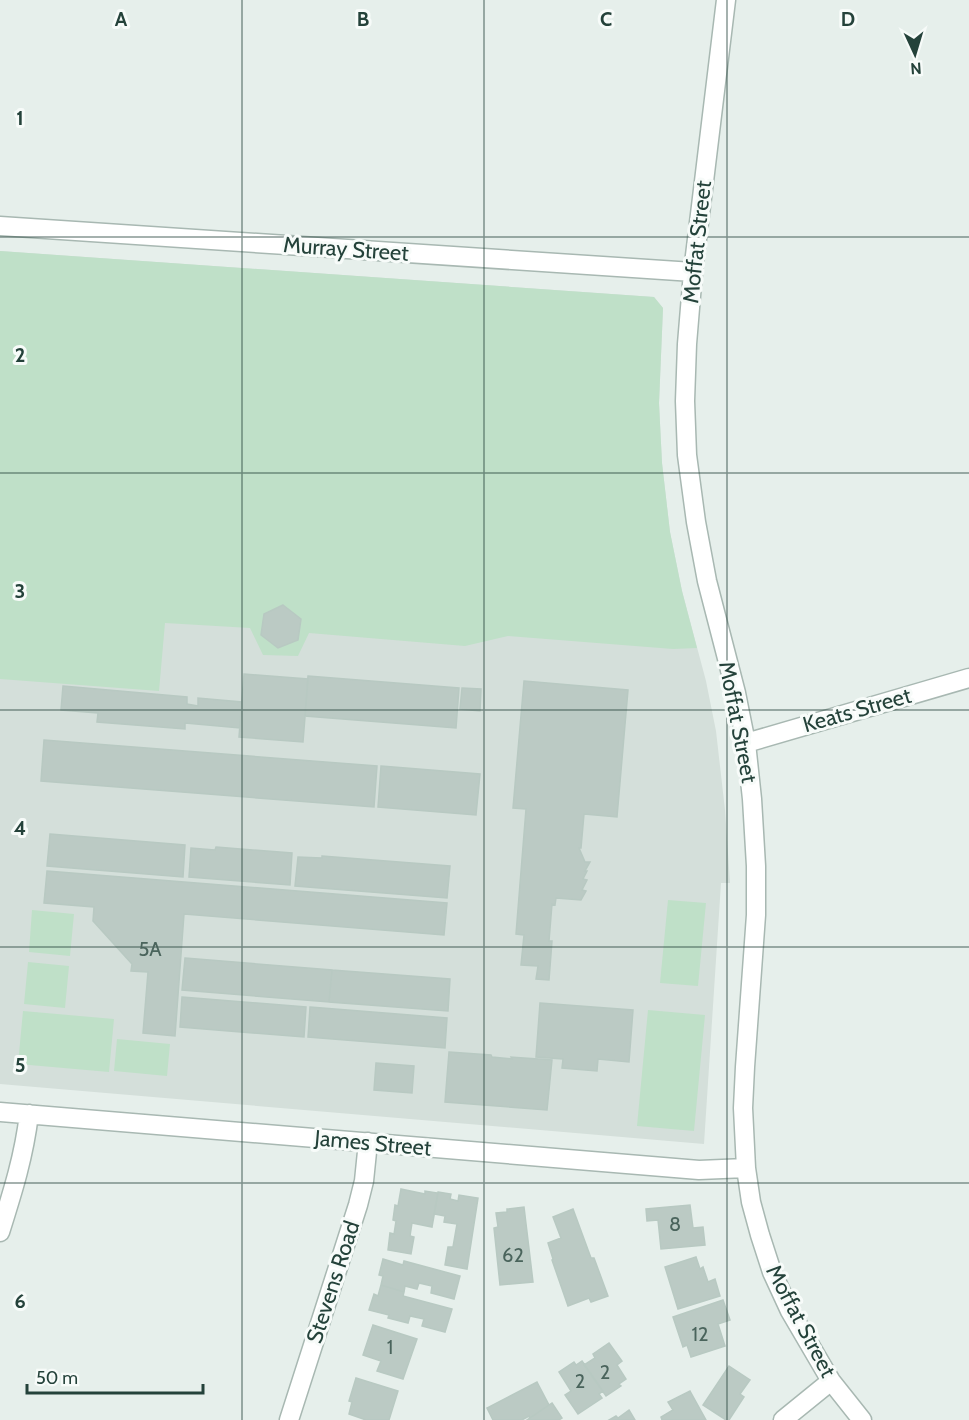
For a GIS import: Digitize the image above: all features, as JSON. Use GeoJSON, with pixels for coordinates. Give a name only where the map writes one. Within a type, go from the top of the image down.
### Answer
{"type":"FeatureCollection","features":[{"type":"Feature","properties":{"kind":"street","name":"Moffat Street"},"geometry":{"type":"LineString","coordinates":[[726,0],[693,272],[687,344],[687,456],[706,581],[746,743],[752,799],[756,915],[744,1077],[746,1168],[751,1202],[772,1272],[790,1311],[831,1381],[862,1420]]}},
{"type":"Feature","properties":{"kind":"street","name":"Murray Street"},"geometry":{"type":"LineString","coordinates":[[0,226],[693,272]]}},
{"type":"Feature","properties":{"kind":"street","name":"Keats Street"},"geometry":{"type":"LineString","coordinates":[[746,743],[969,678]]}},
{"type":"Feature","properties":{"kind":"street","name":"James Street"},"geometry":{"type":"LineString","coordinates":[[0,1112],[699,1170],[746,1168]]}},
{"type":"Feature","properties":{"kind":"street"},"geometry":{"type":"LineString","coordinates":[[0,1232],[26,1144],[29,1114]]}},
{"type":"Feature","properties":{"kind":"street","name":"Stevens Road"},"geometry":{"type":"LineString","coordinates":[[289,1420],[358,1205],[364,1181],[368,1142]]}},
{"type":"Feature","properties":{"kind":"street"},"geometry":{"type":"LineString","coordinates":[[783,1420],[831,1381]]}},
{"type":"Feature","properties":{"kind":"shaded area"},"geometry":{"type":"Polygon","coordinates":[[[0,251],[654,297],[663,308],[659,403],[662,463],[670,532],[716,731],[730,883],[721,883],[704,1144],[0,1084],[0,251]]]}},
{"type":"Feature","properties":{"kind":"green space"},"geometry":{"type":"Polygon","coordinates":[[[0,251],[654,297],[663,308],[659,403],[662,463],[670,532],[697,648],[673,649],[508,636],[465,646],[309,633],[298,656],[263,655],[250,628],[165,623],[159,691],[0,679],[0,251]]]}},
{"type":"Feature","properties":{"kind":"green space"},"geometry":{"type":"Polygon","coordinates":[[[668,900],[706,903],[698,986],[660,983],[668,900]]]}},
{"type":"Feature","properties":{"kind":"green space"},"geometry":{"type":"Polygon","coordinates":[[[32,910],[74,914],[70,956],[29,952],[32,910]]]}},
{"type":"Feature","properties":{"kind":"green space"},"geometry":{"type":"Polygon","coordinates":[[[28,962],[69,966],[65,1008],[24,1004],[28,962]]]}},
{"type":"Feature","properties":{"kind":"green space"},"geometry":{"type":"Polygon","coordinates":[[[648,1010],[705,1015],[694,1131],[637,1126],[648,1010]]]}},
{"type":"Feature","properties":{"kind":"green space"},"geometry":{"type":"Polygon","coordinates":[[[23,1011],[114,1019],[109,1072],[18,1064],[23,1011]]]}},
{"type":"Feature","properties":{"kind":"green space"},"geometry":{"type":"Polygon","coordinates":[[[117,1039],[170,1044],[167,1076],[114,1071],[117,1039]]]}},
{"type":"Feature","properties":{"kind":"building"},"geometry":{"type":"Polygon","coordinates":[[[283,605],[301,619],[298,640],[278,648],[261,635],[264,614],[283,605]]]}},
{"type":"Feature","properties":{"kind":"building"},"geometry":{"type":"Polygon","coordinates":[[[244,674],[308,679],[303,742],[239,737],[244,674]]]}},
{"type":"Feature","properties":{"kind":"building"},"geometry":{"type":"Polygon","coordinates":[[[308,676],[459,688],[456,728],[305,716],[308,676]]]}},
{"type":"Feature","properties":{"kind":"building"},"geometry":{"type":"Polygon","coordinates":[[[524,681],[628,690],[617,817],[584,814],[581,848],[579,848],[585,862],[590,862],[583,879],[587,880],[582,890],[586,891],[581,900],[556,898],[555,905],[552,904],[549,980],[536,979],[538,966],[521,965],[524,935],[516,934],[526,809],[513,808],[524,681]]]}},
{"type":"Feature","properties":{"kind":"building"},"geometry":{"type":"Polygon","coordinates":[[[63,686],[187,697],[187,704],[198,706],[198,698],[242,702],[240,728],[185,723],[185,729],[97,722],[98,713],[61,710],[63,686]]]}},
{"type":"Feature","properties":{"kind":"building"},"geometry":{"type":"Polygon","coordinates":[[[462,688],[481,689],[480,711],[460,709],[462,688]]]}},
{"type":"Feature","properties":{"kind":"building"},"geometry":{"type":"Polygon","coordinates":[[[44,740],[377,766],[374,807],[41,781],[44,740]]]}},
{"type":"Feature","properties":{"kind":"building"},"geometry":{"type":"Polygon","coordinates":[[[381,766],[480,774],[476,815],[378,807],[381,766]]]}},
{"type":"Feature","properties":{"kind":"building"},"geometry":{"type":"Polygon","coordinates":[[[50,834],[185,845],[183,877],[47,866],[50,834]]]}},
{"type":"Feature","properties":{"kind":"building"},"geometry":{"type":"Polygon","coordinates":[[[216,847],[292,853],[290,885],[189,877],[191,848],[215,850],[216,847]]]}},
{"type":"Feature","properties":{"kind":"building"},"geometry":{"type":"Polygon","coordinates":[[[322,856],[450,866],[447,898],[295,886],[298,857],[322,858],[322,856]]]}},
{"type":"Feature","properties":{"kind":"building"},"geometry":{"type":"Polygon","coordinates":[[[47,871],[447,903],[444,935],[184,914],[175,1036],[143,1033],[148,972],[131,971],[132,964],[93,921],[94,907],[44,903],[47,871]]]}},
{"type":"Feature","properties":{"kind":"building"},"geometry":{"type":"Polygon","coordinates":[[[185,958],[332,970],[329,1002],[182,990],[185,958]]]}},
{"type":"Feature","properties":{"kind":"building"},"geometry":{"type":"Polygon","coordinates":[[[332,970],[450,979],[448,1011],[329,1002],[332,970]]]}},
{"type":"Feature","properties":{"kind":"building"},"geometry":{"type":"Polygon","coordinates":[[[182,997],[306,1007],[304,1037],[180,1027],[182,997]]]}},
{"type":"Feature","properties":{"kind":"building"},"geometry":{"type":"Polygon","coordinates":[[[540,1003],[633,1010],[629,1062],[598,1059],[597,1071],[562,1068],[563,1059],[536,1057],[540,1003]]]}},
{"type":"Feature","properties":{"kind":"building"},"geometry":{"type":"Polygon","coordinates":[[[310,1007],[447,1018],[445,1048],[308,1037],[310,1007]]]}},
{"type":"Feature","properties":{"kind":"building"},"geometry":{"type":"Polygon","coordinates":[[[449,1052],[512,1059],[511,1057],[552,1060],[547,1110],[445,1102],[449,1052]]]}},
{"type":"Feature","properties":{"kind":"building"},"geometry":{"type":"Polygon","coordinates":[[[376,1063],[414,1066],[412,1093],[374,1090],[376,1063]]]}},
{"type":"Feature","properties":{"kind":"building"},"geometry":{"type":"Polygon","coordinates":[[[401,1189],[425,1194],[425,1191],[438,1193],[432,1227],[412,1223],[410,1236],[414,1237],[411,1254],[388,1250],[390,1233],[394,1234],[395,1205],[398,1206],[401,1189]]]}},
{"type":"Feature","properties":{"kind":"building"},"geometry":{"type":"Polygon","coordinates":[[[438,1192],[451,1194],[450,1199],[458,1201],[459,1195],[478,1198],[467,1269],[445,1265],[448,1247],[453,1247],[457,1224],[444,1222],[445,1216],[434,1214],[438,1192]]]}},
{"type":"Feature","properties":{"kind":"building"},"geometry":{"type":"Polygon","coordinates":[[[690,1205],[693,1228],[703,1227],[705,1245],[661,1249],[658,1220],[647,1221],[646,1209],[690,1205]]]}},
{"type":"Feature","properties":{"kind":"building"},"geometry":{"type":"Polygon","coordinates":[[[524,1207],[533,1282],[500,1285],[494,1228],[498,1227],[496,1213],[524,1207]]]}},
{"type":"Feature","properties":{"kind":"building"},"geometry":{"type":"Polygon","coordinates":[[[573,1209],[608,1296],[591,1302],[589,1298],[568,1306],[548,1243],[561,1238],[553,1217],[573,1209]]]}},
{"type":"Feature","properties":{"kind":"building"},"geometry":{"type":"Polygon","coordinates":[[[696,1257],[700,1269],[703,1267],[708,1282],[715,1279],[720,1296],[678,1309],[665,1267],[696,1257]]]}},
{"type":"Feature","properties":{"kind":"building"},"geometry":{"type":"Polygon","coordinates":[[[383,1259],[403,1265],[404,1261],[460,1276],[454,1299],[431,1293],[432,1286],[419,1283],[417,1289],[405,1286],[404,1292],[381,1285],[383,1276],[379,1275],[383,1259]]]}},
{"type":"Feature","properties":{"kind":"building"},"geometry":{"type":"Polygon","coordinates":[[[381,1285],[404,1292],[403,1296],[452,1309],[445,1332],[422,1326],[424,1319],[410,1316],[408,1323],[369,1310],[374,1294],[378,1296],[381,1285]]]}},
{"type":"Feature","properties":{"kind":"building"},"geometry":{"type":"Polygon","coordinates":[[[723,1300],[730,1320],[718,1324],[725,1346],[691,1357],[687,1345],[683,1347],[673,1317],[723,1300]]]}},
{"type":"Feature","properties":{"kind":"building"},"geometry":{"type":"Polygon","coordinates":[[[373,1325],[417,1339],[403,1379],[377,1371],[381,1361],[363,1355],[373,1325]]]}},
{"type":"Feature","properties":{"kind":"building"},"geometry":{"type":"Polygon","coordinates":[[[609,1343],[622,1361],[617,1365],[626,1379],[619,1384],[621,1386],[606,1396],[584,1365],[595,1358],[593,1354],[609,1343]]]}},
{"type":"Feature","properties":{"kind":"building"},"geometry":{"type":"Polygon","coordinates":[[[582,1361],[603,1391],[599,1394],[602,1398],[578,1414],[565,1395],[571,1391],[559,1372],[574,1362],[576,1365],[582,1361]]]}},
{"type":"Feature","properties":{"kind":"building"},"geometry":{"type":"Polygon","coordinates":[[[729,1366],[750,1380],[740,1394],[744,1397],[729,1420],[726,1420],[703,1405],[729,1366]]]}},
{"type":"Feature","properties":{"kind":"building"},"geometry":{"type":"Polygon","coordinates":[[[356,1378],[398,1391],[389,1420],[366,1420],[349,1414],[352,1402],[349,1401],[356,1378]]]}},
{"type":"Feature","properties":{"kind":"building"},"geometry":{"type":"Polygon","coordinates":[[[537,1382],[549,1405],[530,1418],[529,1416],[522,1420],[493,1420],[487,1408],[537,1382]]]}},
{"type":"Feature","properties":{"kind":"building"},"geometry":{"type":"Polygon","coordinates":[[[690,1391],[706,1420],[662,1420],[661,1417],[673,1410],[668,1402],[690,1391]]]}},
{"type":"Feature","properties":{"kind":"building"},"geometry":{"type":"Polygon","coordinates":[[[552,1403],[562,1418],[559,1420],[527,1420],[552,1403]]]}},
{"type":"Feature","properties":{"kind":"building"},"geometry":{"type":"Polygon","coordinates":[[[629,1410],[635,1420],[609,1420],[616,1416],[618,1418],[629,1410]]]}}]}
